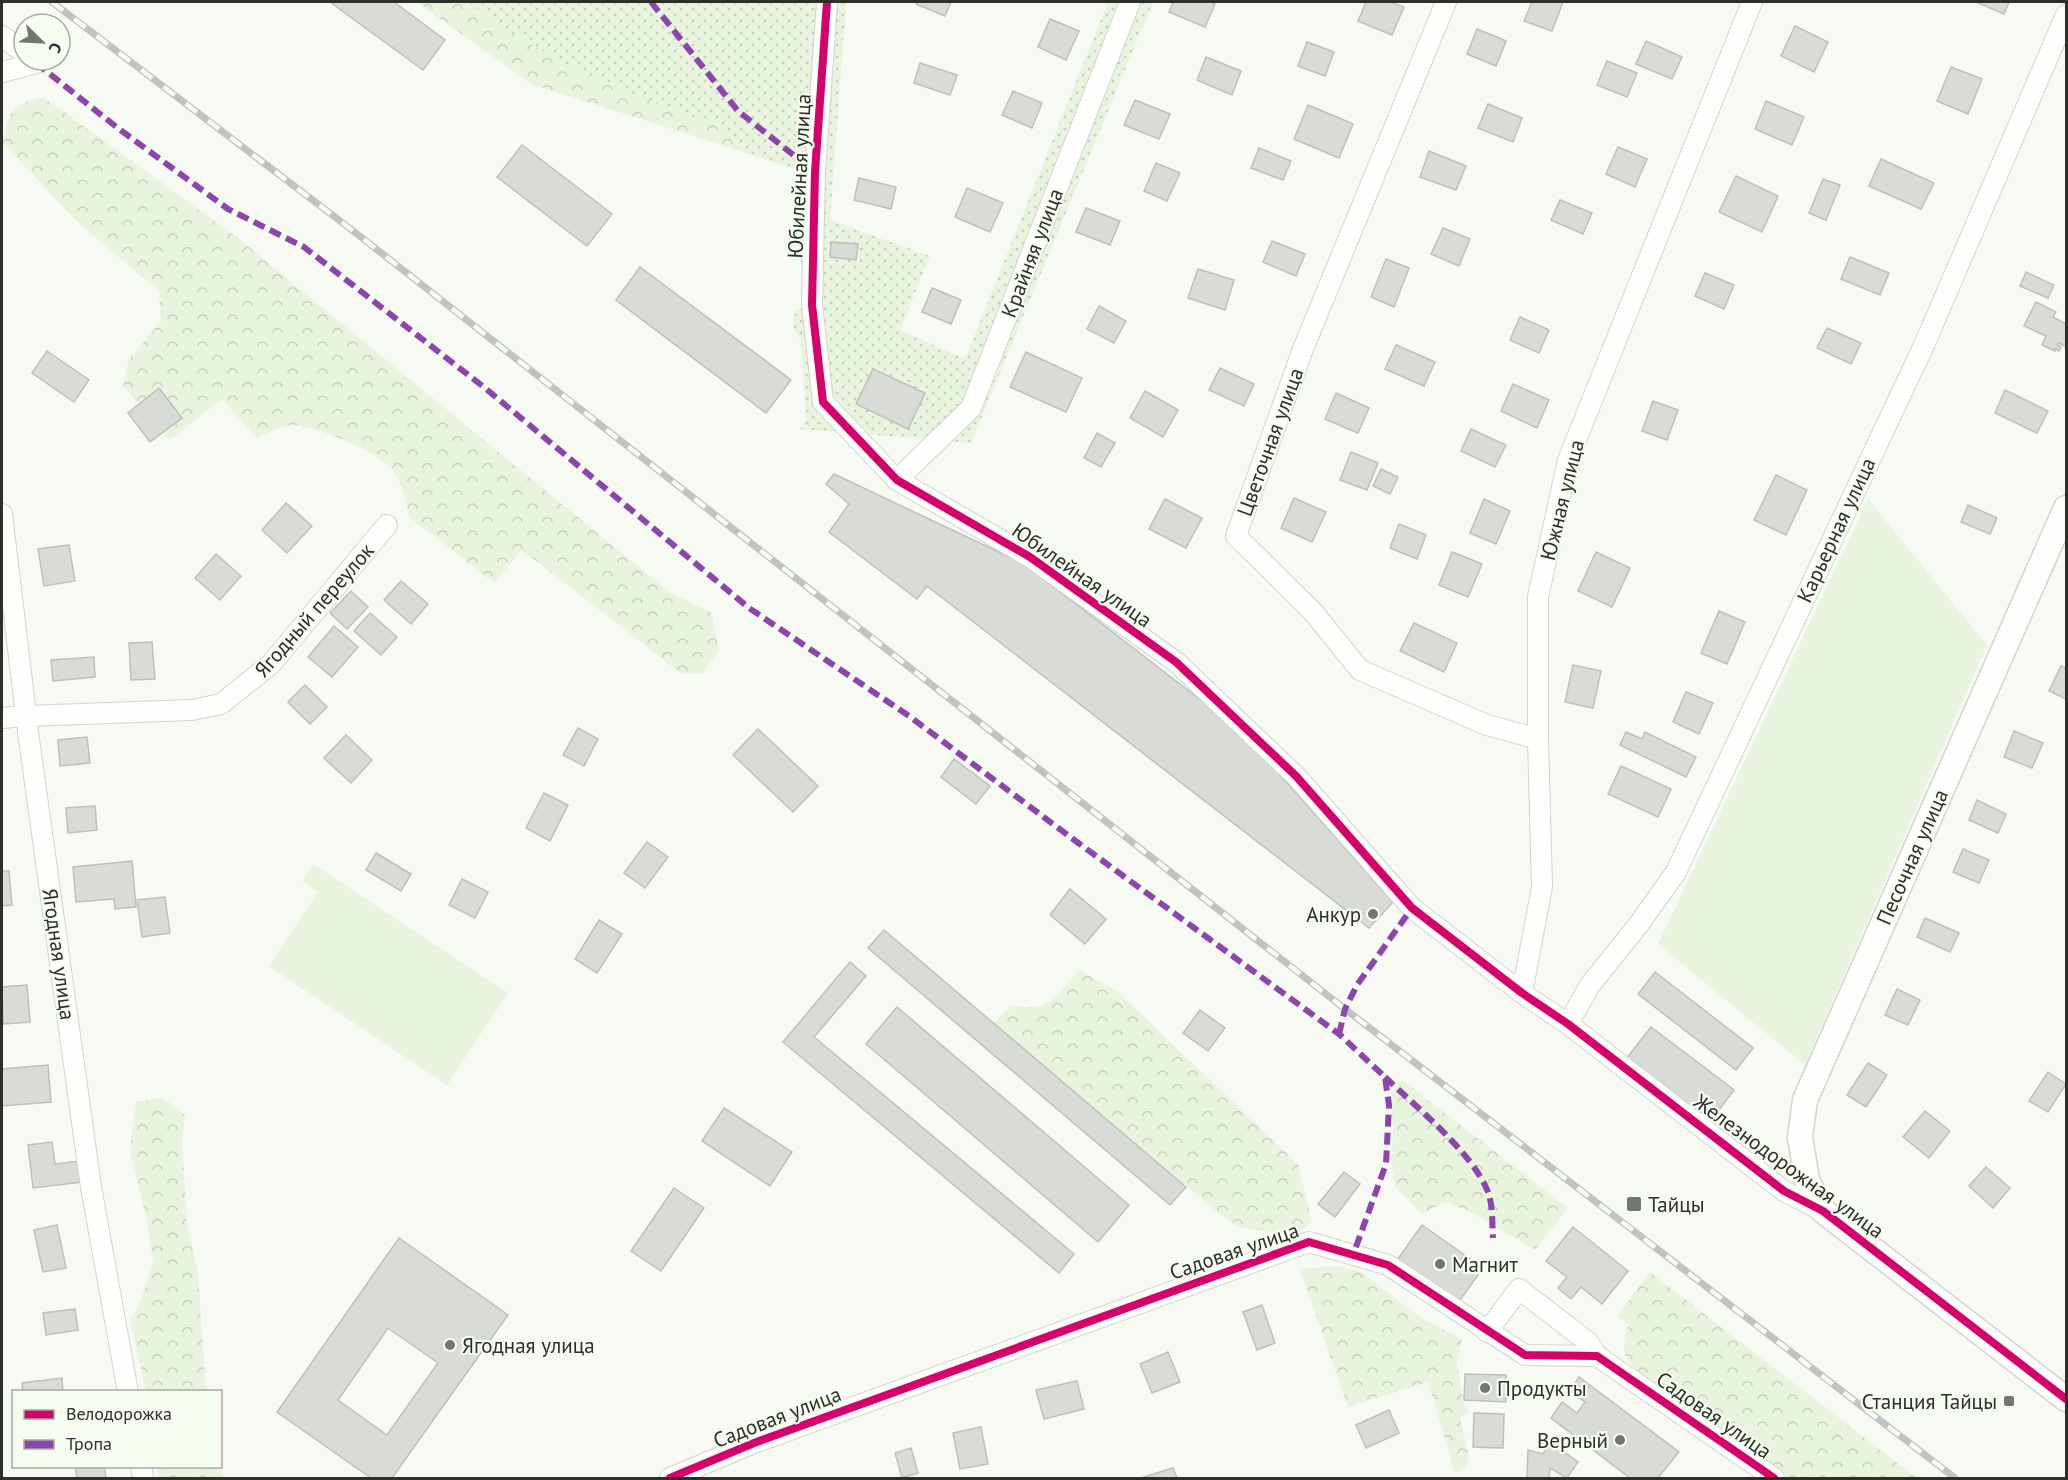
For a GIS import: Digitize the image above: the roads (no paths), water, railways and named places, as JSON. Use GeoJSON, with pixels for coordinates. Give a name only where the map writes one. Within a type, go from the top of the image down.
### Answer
{"type":"FeatureCollection","features":[{"type":"Feature","properties":{"kind":"street","name":"Юбилейная улица"},"geometry":{"type":"LineString","coordinates":[[827,2],[815,172],[812,305],[823,402],[897,480],[1030,556],[1176,662],[1296,776],[1412,908],[1522,993]]}},
{"type":"Feature","properties":{"kind":"street","name":"Крайняя улица"},"geometry":{"type":"LineString","coordinates":[[897,480],[971,408],[1130,2]]}},
{"type":"Feature","properties":{"kind":"street","name":"Цветочная улица"},"geometry":{"type":"LineString","coordinates":[[1446,2],[1303,349],[1236,536],[1314,613],[1360,670],[1487,725],[1538,739]]}},
{"type":"Feature","properties":{"kind":"street","name":"Южная улица"},"geometry":{"type":"LineString","coordinates":[[1522,993],[1542,887],[1538,739],[1538,597],[1568,460],[1752,2]]}},
{"type":"Feature","properties":{"kind":"street","name":"Карьерная улица"},"geometry":{"type":"LineString","coordinates":[[1568,1024],[1590,985],[1639,924],[1676,872],[1925,343],[2067,15]]}},
{"type":"Feature","properties":{"kind":"street","name":"Песочная улица"},"geometry":{"type":"LineString","coordinates":[[1823,1211],[1807,1180],[1800,1137],[1805,1100],[2067,508]]}},
{"type":"Feature","properties":{"kind":"street","name":"Ягодная улица"},"geometry":{"type":"LineString","coordinates":[[2,514],[26,716],[91,1187],[128,1390]]}},
{"type":"Feature","properties":{"kind":"street","name":"Ягодный переулок"},"geometry":{"type":"LineString","coordinates":[[2,718],[192,710],[221,704],[271,664],[387,525]]}},
{"type":"Feature","properties":{"kind":"street","name":"Железнодорожная улица"},"geometry":{"type":"LineString","coordinates":[[1522,993],[1568,1024],[1784,1191],[1823,1211],[2067,1399]]}},
{"type":"Feature","properties":{"kind":"street","name":"Садовая улица"},"geometry":{"type":"LineString","coordinates":[[670,1479],[754,1443],[1310,1242],[1388,1265],[1525,1355],[1597,1356],[1774,1479]]}},
{"type":"Feature","properties":{"kind":"street"},"geometry":{"type":"LineString","coordinates":[[1488,1332],[1519,1289],[1588,1342],[1597,1356]]}},
{"type":"Feature","properties":{"kind":"railway"},"geometry":{"type":"LineString","coordinates":[[52,2],[352,230],[1345,1009],[1955,1478]]}},
{"type":"Feature","properties":{"kind":"place","name":"Анкур"},"geometry":{"type":"Point","coordinates":[1373,914]}},
{"type":"Feature","properties":{"kind":"place","name":"Тайцы"},"geometry":{"type":"Point","coordinates":[1634,1204]}},
{"type":"Feature","properties":{"kind":"place","name":"Магнит"},"geometry":{"type":"Point","coordinates":[1440,1264]}},
{"type":"Feature","properties":{"kind":"place","name":"Ягодная улица"},"geometry":{"type":"Point","coordinates":[450,1345]}},
{"type":"Feature","properties":{"kind":"place","name":"Продукты"},"geometry":{"type":"Point","coordinates":[1485,1388]}},
{"type":"Feature","properties":{"kind":"place","name":"Станция Тайцы"},"geometry":{"type":"Point","coordinates":[2009,1401]}},
{"type":"Feature","properties":{"kind":"place","name":"Верный"},"geometry":{"type":"Point","coordinates":[1620,1440]}}]}
